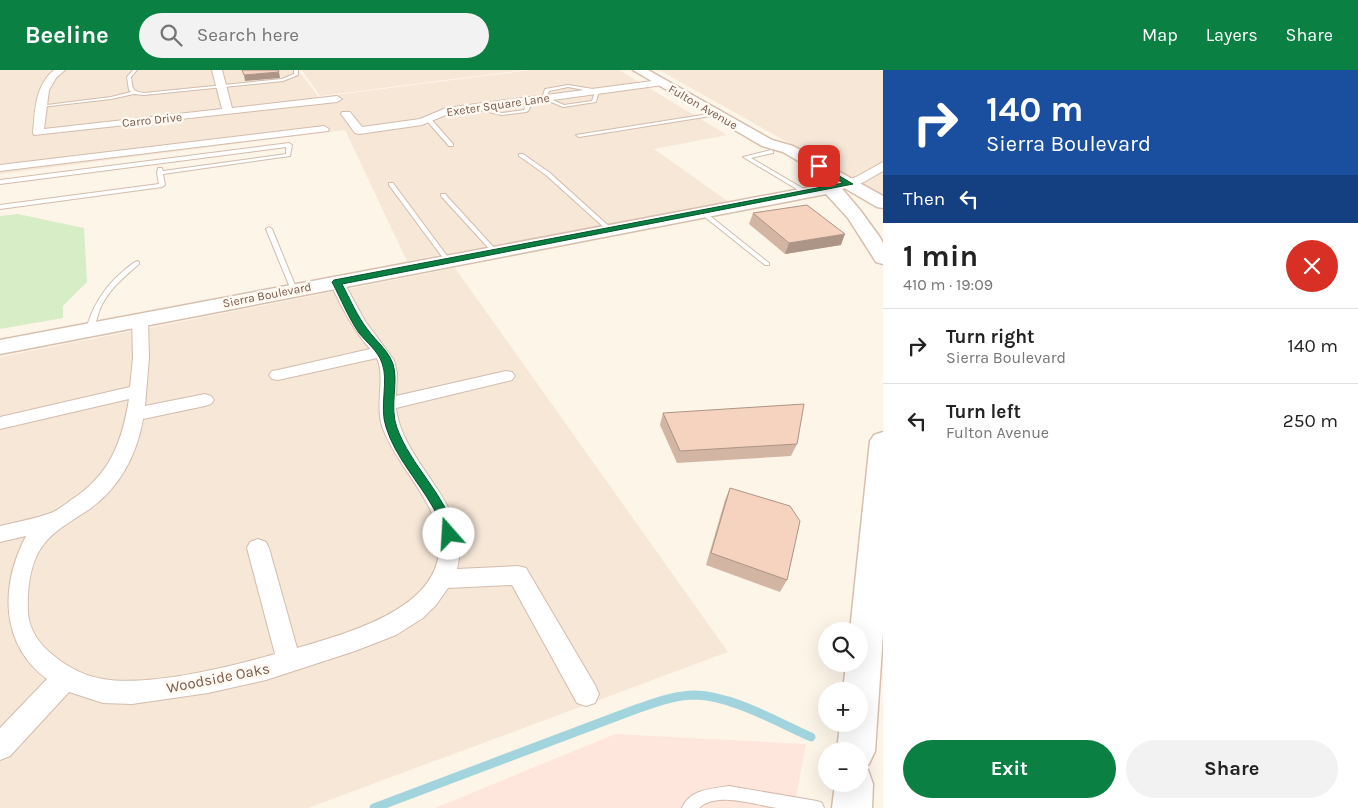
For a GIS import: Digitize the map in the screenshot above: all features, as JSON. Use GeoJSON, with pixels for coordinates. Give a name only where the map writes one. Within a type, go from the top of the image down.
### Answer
{"type":"FeatureCollection","features":[{"type":"Feature","properties":{"kind":"street","name":"Carro Drive"},"geometry":{"type":"LineString","coordinates":[[60,70],[45,85],[38,133],[152,128],[228,112],[337,99]]}},
{"type":"Feature","properties":{"kind":"street"},"geometry":{"type":"LineString","coordinates":[[217,70],[228,112]]}},
{"type":"Feature","properties":{"kind":"street","name":"Fulton Avenue"},"geometry":{"type":"LineString","coordinates":[[638,70],[715,114],[769,148],[841,186],[883,258]]}},
{"type":"Feature","properties":{"kind":"street","name":"Exeter Square Lane"},"geometry":{"type":"LineString","coordinates":[[346,114],[359,131],[422,122],[446,111],[660,82]]}},
{"type":"Feature","properties":{"kind":"street"},"geometry":{"type":"LineString","coordinates":[[152,128],[153,150]]}},
{"type":"Feature","properties":{"kind":"street"},"geometry":{"type":"LineString","coordinates":[[0,168],[324,129]]}},
{"type":"Feature","properties":{"kind":"street","name":"Sierra Boulevard"},"geometry":{"type":"LineString","coordinates":[[0,346],[807,193],[861,180],[877,171],[883,165]]}},
{"type":"Feature","properties":{"kind":"street"},"geometry":{"type":"LineString","coordinates":[[841,186],[883,203]]}},
{"type":"Feature","properties":{"kind":"street"},"geometry":{"type":"LineString","coordinates":[[841,186],[883,218]]}},
{"type":"Feature","properties":{"kind":"street","name":"Woodside Oaks"},"geometry":{"type":"LineString","coordinates":[[140,320],[142,374],[127,445],[121,461],[110,479],[92,496],[56,520],[34,539],[26,552],[16,592],[18,622],[25,640],[40,661],[64,678],[96,690],[134,693],[202,684],[289,662],[386,629],[411,614],[428,599],[441,579],[448,561],[449,534],[445,518],[401,447],[391,427],[387,404],[388,364],[381,352],[359,325],[337,282]]}},
{"type":"Feature","properties":{"kind":"street"},"geometry":{"type":"LineString","coordinates":[[278,375],[381,352]]}},
{"type":"Feature","properties":{"kind":"street"},"geometry":{"type":"LineString","coordinates":[[387,404],[506,376]]}},
{"type":"Feature","properties":{"kind":"street"},"geometry":{"type":"LineString","coordinates":[[0,423],[138,391]]}},
{"type":"Feature","properties":{"kind":"street"},"geometry":{"type":"LineString","coordinates":[[134,415],[206,400]]}},
{"type":"Feature","properties":{"kind":"street"},"geometry":{"type":"LineString","coordinates":[[857,742],[869,664],[883,442]]}},
{"type":"Feature","properties":{"kind":"street"},"geometry":{"type":"LineString","coordinates":[[0,534],[56,520]]}},
{"type":"Feature","properties":{"kind":"street"},"geometry":{"type":"LineString","coordinates":[[258,548],[289,662]]}},
{"type":"Feature","properties":{"kind":"street"},"geometry":{"type":"LineString","coordinates":[[441,579],[518,574],[586,694]]}},
{"type":"Feature","properties":{"kind":"street"},"geometry":{"type":"LineString","coordinates":[[0,747],[64,678]]}},
{"type":"Feature","properties":{"kind":"street"},"geometry":{"type":"LineString","coordinates":[[852,808],[853,792]]}},
{"type":"Feature","properties":{"kind":"lane"},"geometry":{"type":"LineString","coordinates":[[134,93],[129,81],[130,74],[135,70]]}},
{"type":"Feature","properties":{"kind":"lane"},"geometry":{"type":"LineString","coordinates":[[41,106],[111,98],[134,93],[153,94],[289,78],[296,75],[296,70]]}},
{"type":"Feature","properties":{"kind":"lane"},"geometry":{"type":"LineString","coordinates":[[579,136],[715,114]]}},
{"type":"Feature","properties":{"kind":"lane"},"geometry":{"type":"LineString","coordinates":[[428,119],[451,145]]}},
{"type":"Feature","properties":{"kind":"lane"},"geometry":{"type":"LineString","coordinates":[[0,182],[289,145],[288,156],[160,173]]}},
{"type":"Feature","properties":{"kind":"lane"},"geometry":{"type":"LineString","coordinates":[[769,148],[746,157],[807,193]]}},
{"type":"Feature","properties":{"kind":"lane"},"geometry":{"type":"LineString","coordinates":[[521,155],[548,174],[610,230]]}},
{"type":"Feature","properties":{"kind":"lane"},"geometry":{"type":"LineString","coordinates":[[0,207],[162,185],[159,162]]}},
{"type":"Feature","properties":{"kind":"lane"},"geometry":{"type":"LineString","coordinates":[[391,184],[448,261]]}},
{"type":"Feature","properties":{"kind":"lane"},"geometry":{"type":"LineString","coordinates":[[443,196],[495,252]]}},
{"type":"Feature","properties":{"kind":"lane"},"geometry":{"type":"LineString","coordinates":[[703,213],[767,264]]}},
{"type":"Feature","properties":{"kind":"lane"},"geometry":{"type":"LineString","coordinates":[[269,229],[294,290]]}},
{"type":"Feature","properties":{"kind":"lane"},"geometry":{"type":"LineString","coordinates":[[90,330],[92,318],[108,288],[137,263]]}},
{"type":"Feature","properties":{"kind":"lane"},"geometry":{"type":"LineString","coordinates":[[689,808],[701,797],[729,793],[816,808]]}},
{"type":"Feature","properties":{"kind":"shaded area"},"geometry":{"type":"Polygon","coordinates":[[[0,70],[298,70],[319,97],[531,70],[619,70],[727,135],[654,149],[729,202],[407,261],[345,130],[0,174],[0,70]]]}},
{"type":"Feature","properties":{"kind":"shaded area"},"geometry":{"type":"Polygon","coordinates":[[[302,70],[524,70],[320,96],[302,70]]]}},
{"type":"Feature","properties":{"kind":"shaded area"},"geometry":{"type":"Polygon","coordinates":[[[659,70],[883,70],[883,196],[659,70]]]}},
{"type":"Feature","properties":{"kind":"shaded area"},"geometry":{"type":"Polygon","coordinates":[[[455,268],[728,652],[308,808],[0,808],[0,357],[455,268]]]}},
{"type":"Feature","properties":{"kind":"shaded area"},"geometry":{"type":"Polygon","coordinates":[[[615,734],[806,744],[794,808],[435,808],[615,734]]]}},
{"type":"Feature","properties":{"kind":"green space"},"geometry":{"type":"Polygon","coordinates":[[[18,214],[84,228],[87,282],[63,306],[63,318],[0,329],[0,216],[18,214]]]}},
{"type":"Feature","properties":{"kind":"building"},"geometry":{"type":"Polygon","coordinates":[[[242,70],[278,70],[279,72],[244,75],[242,70]]]}},
{"type":"Feature","properties":{"kind":"building"},"geometry":{"type":"Polygon","coordinates":[[[807,205],[845,234],[789,243],[753,213],[807,205]]]}},
{"type":"Feature","properties":{"kind":"building"},"geometry":{"type":"Polygon","coordinates":[[[804,404],[797,444],[680,451],[663,413],[804,404]]]}},
{"type":"Feature","properties":{"kind":"building"},"geometry":{"type":"Polygon","coordinates":[[[730,488],[790,506],[800,521],[787,580],[711,553],[730,488]]]}},
{"type":"Feature","properties":{"kind":"waterway"},"geometry":{"type":"LineString","coordinates":[[374,808],[639,708],[681,696],[709,696],[724,700],[754,711],[811,737]]}},
{"type":"Feature","properties":{"kind":"route"},"geometry":{"type":"LineString","coordinates":[[449,534],[445,518],[439,506],[401,447],[391,427],[387,404],[388,364],[383,354],[355,318],[337,282],[850,184],[819,166]]}}]}
